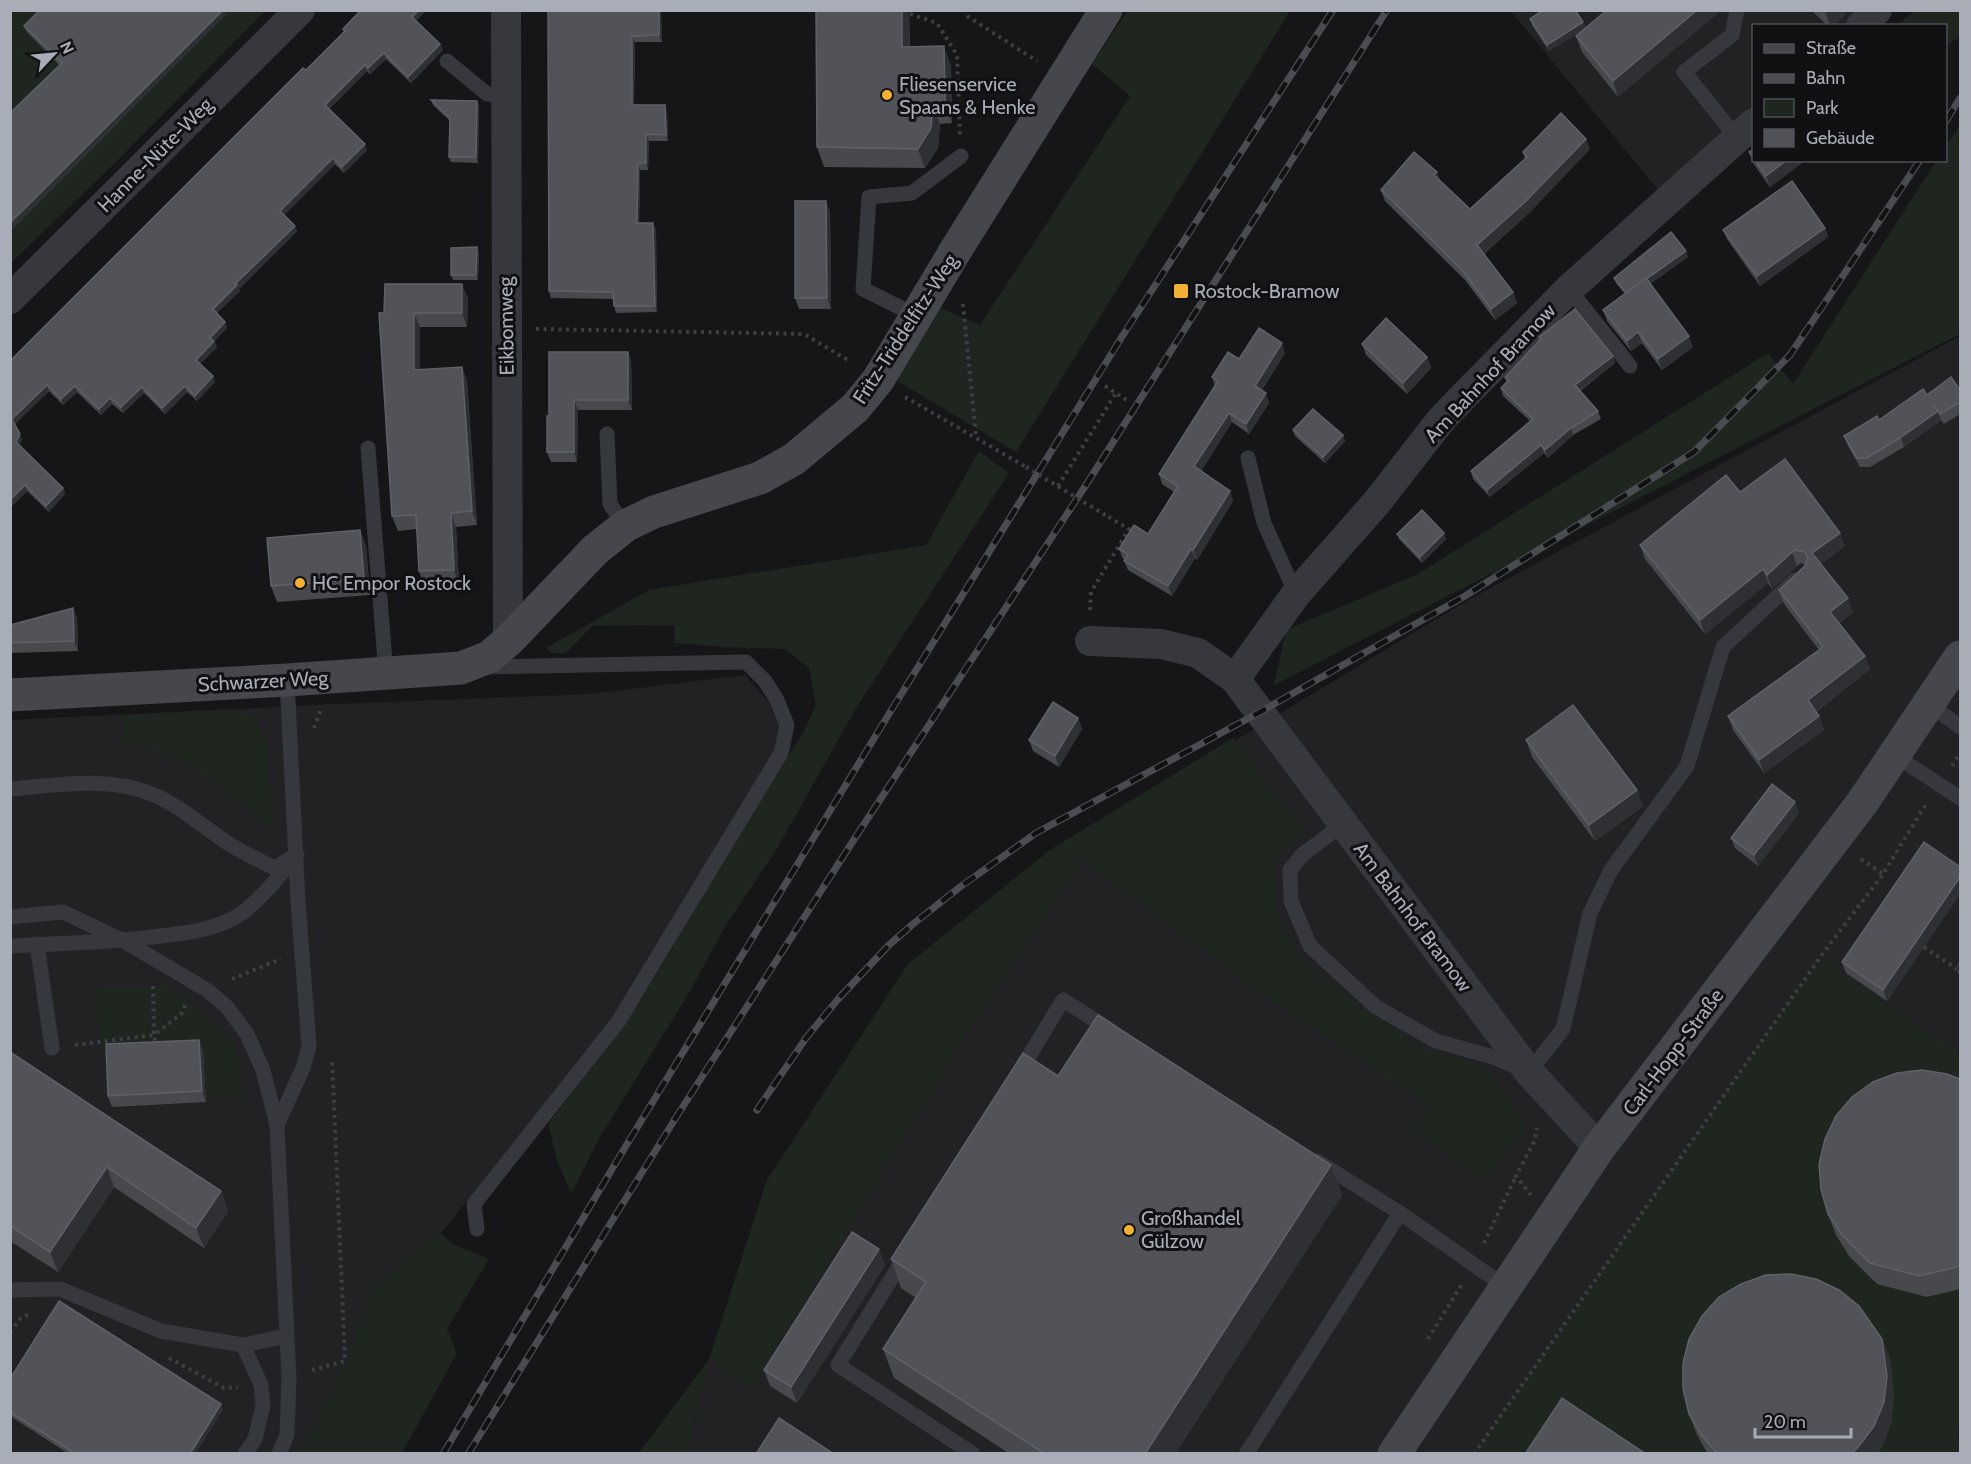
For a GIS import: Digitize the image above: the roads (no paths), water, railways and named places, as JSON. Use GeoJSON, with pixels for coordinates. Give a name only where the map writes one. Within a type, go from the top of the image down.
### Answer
{"type":"FeatureCollection","features":[{"type":"Feature","properties":{"kind":"street","name":"Hanne-Nüte-Weg"},"geometry":{"type":"LineString","coordinates":[[10,299],[300,10]]}},
{"type":"Feature","properties":{"kind":"street","name":"Eikbomweg"},"geometry":{"type":"LineString","coordinates":[[506,10],[505,329],[508,641]]}},
{"type":"Feature","properties":{"kind":"street"},"geometry":{"type":"LineString","coordinates":[[1863,24],[1877,10]]}},
{"type":"Feature","properties":{"kind":"street","name":"Fritz-Triddelfitz-Weg"},"geometry":{"type":"LineString","coordinates":[[508,641],[595,550],[625,526],[654,512],[760,478],[794,459],[855,408],[878,380],[1101,12]]}},
{"type":"Feature","properties":{"kind":"street","name":"Am Bahnhof Bramow"},"geometry":{"type":"LineString","coordinates":[[1235,680],[1296,594],[1377,502],[1442,420],[1569,289],[1745,130]]}},
{"type":"Feature","properties":{"kind":"street","name":"Am Bahnhof Bramow"},"geometry":{"type":"LineString","coordinates":[[1090,628],[1198,653],[1235,680],[1530,1072],[1599,1148]]}},
{"type":"Feature","properties":{"kind":"street","name":"Schwarzer Weg"},"geometry":{"type":"LineString","coordinates":[[10,695],[461,668],[489,657],[508,641]]}},
{"type":"Feature","properties":{"kind":"street","name":"Carl-Hopp-Straße"},"geometry":{"type":"LineString","coordinates":[[1394,1454],[1599,1148],[1855,812],[1960,657]]}},
{"type":"Feature","properties":{"kind":"lane"},"geometry":{"type":"LineString","coordinates":[[1737,10],[1732,35],[1684,72],[1745,130]]}},
{"type":"Feature","properties":{"kind":"lane"},"geometry":{"type":"LineString","coordinates":[[447,61],[487,94],[505,95]]}},
{"type":"Feature","properties":{"kind":"lane"},"geometry":{"type":"LineString","coordinates":[[917,316],[862,289],[868,197],[912,193],[961,156]]}},
{"type":"Feature","properties":{"kind":"lane"},"geometry":{"type":"LineString","coordinates":[[1569,289],[1630,366]]}},
{"type":"Feature","properties":{"kind":"lane"},"geometry":{"type":"LineString","coordinates":[[607,434],[610,504],[625,526]]}},
{"type":"Feature","properties":{"kind":"lane"},"geometry":{"type":"LineString","coordinates":[[368,448],[387,674]]}},
{"type":"Feature","properties":{"kind":"lane"},"geometry":{"type":"LineString","coordinates":[[1248,458],[1264,523],[1296,594]]}},
{"type":"Feature","properties":{"kind":"lane"},"geometry":{"type":"LineString","coordinates":[[1343,825],[1302,855],[1290,870],[1291,902],[1310,946],[1376,1007],[1436,1041],[1493,1057],[1530,1072],[1563,1029],[1590,913],[1611,870],[1687,766],[1723,647],[1803,573]]}},
{"type":"Feature","properties":{"kind":"lane"},"geometry":{"type":"LineString","coordinates":[[461,668],[746,662],[765,681],[777,700],[787,725],[781,753],[618,1022],[474,1204],[477,1229]]}},
{"type":"Feature","properties":{"kind":"lane"},"geometry":{"type":"LineString","coordinates":[[277,1125],[303,1068],[309,1046],[298,901],[287,680]]}},
{"type":"Feature","properties":{"kind":"lane"},"geometry":{"type":"LineString","coordinates":[[1929,704],[1960,727]]}},
{"type":"Feature","properties":{"kind":"lane"},"geometry":{"type":"LineString","coordinates":[[1894,755],[1960,798]]}},
{"type":"Feature","properties":{"kind":"lane"},"geometry":{"type":"LineString","coordinates":[[10,789],[76,783],[112,784],[135,789],[161,798],[228,843],[275,868],[297,854]]}},
{"type":"Feature","properties":{"kind":"lane"},"geometry":{"type":"LineString","coordinates":[[10,946],[124,941],[212,927],[237,916],[274,881],[297,854]]}},
{"type":"Feature","properties":{"kind":"lane"},"geometry":{"type":"LineString","coordinates":[[10,917],[63,912],[124,941],[207,990],[227,1007],[247,1034],[263,1070],[277,1125],[290,1378],[287,1435],[279,1454]]}},
{"type":"Feature","properties":{"kind":"lane"},"geometry":{"type":"LineString","coordinates":[[37,944],[52,1048]]}},
{"type":"Feature","properties":{"kind":"lane"},"geometry":{"type":"LineString","coordinates":[[1013,1082],[1063,1000],[1123,1038]]}},
{"type":"Feature","properties":{"kind":"lane"},"geometry":{"type":"LineString","coordinates":[[1301,1151],[1400,1213],[1506,1287]]}},
{"type":"Feature","properties":{"kind":"lane"},"geometry":{"type":"LineString","coordinates":[[1246,1454],[1400,1213]]}},
{"type":"Feature","properties":{"kind":"lane"},"geometry":{"type":"LineString","coordinates":[[913,1244],[838,1365],[973,1454]]}},
{"type":"Feature","properties":{"kind":"lane"},"geometry":{"type":"LineString","coordinates":[[10,1290],[60,1289],[161,1331],[243,1345],[287,1336]]}},
{"type":"Feature","properties":{"kind":"lane"},"geometry":{"type":"LineString","coordinates":[[243,1345],[261,1385],[263,1405],[255,1439],[245,1454]]}},
{"type":"Feature","properties":{"kind":"railway"},"geometry":{"type":"LineString","coordinates":[[443,1454],[621,1154],[884,722],[1123,335],[1333,10]]}},
{"type":"Feature","properties":{"kind":"railway"},"geometry":{"type":"LineString","coordinates":[[468,1454],[675,1119],[853,841],[1084,488],[1387,10]]}},
{"type":"Feature","properties":{"kind":"railway"},"geometry":{"type":"LineString","coordinates":[[1947,119],[1960,98]]}},
{"type":"Feature","properties":{"kind":"railway"},"geometry":{"type":"LineString","coordinates":[[757,1110],[806,1038],[839,998],[889,945],[960,887],[1036,833],[1260,712],[1465,596],[1694,452],[1790,355],[1919,162]]}},
{"type":"Feature","properties":{"kind":"place","name":"Fliesenservice Spaans & Henke"},"geometry":{"type":"Point","coordinates":[887,95]}},
{"type":"Feature","properties":{"kind":"place","name":"Rostock-Bramow"},"geometry":{"type":"Point","coordinates":[1181,291]}},
{"type":"Feature","properties":{"kind":"place","name":"HC Empor Rostock"},"geometry":{"type":"Point","coordinates":[300,583]}},
{"type":"Feature","properties":{"kind":"place","name":"Großhandel Gülzow"},"geometry":{"type":"Point","coordinates":[1129,1230]}}]}
